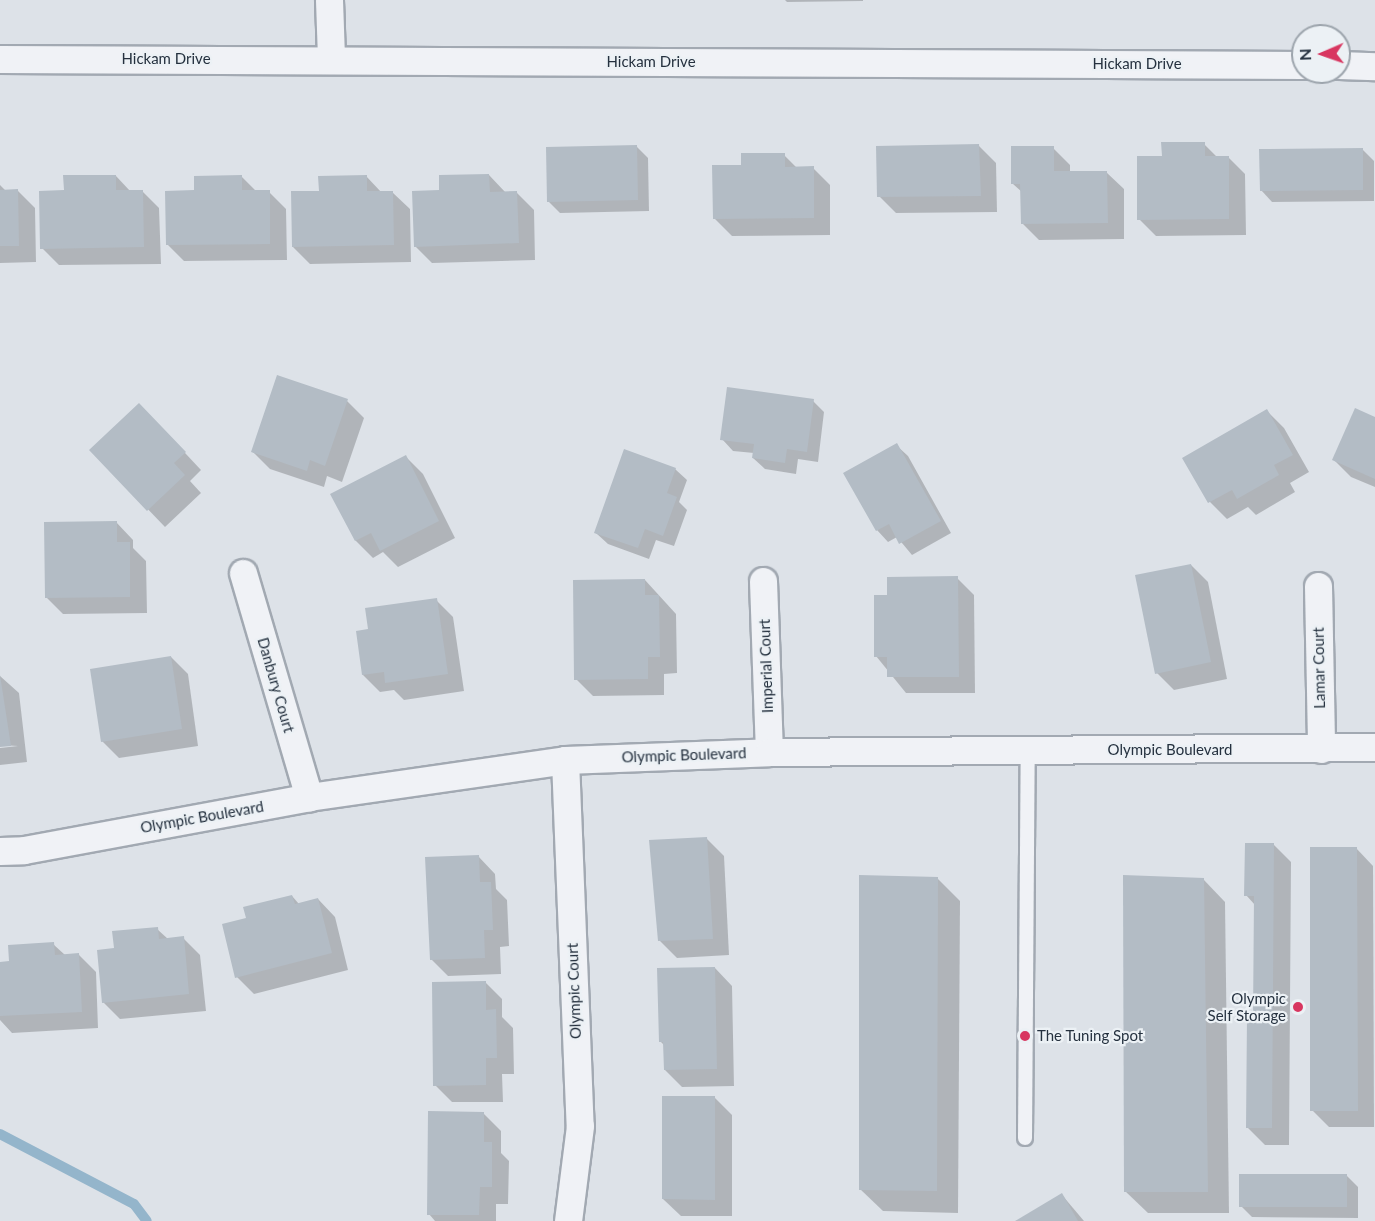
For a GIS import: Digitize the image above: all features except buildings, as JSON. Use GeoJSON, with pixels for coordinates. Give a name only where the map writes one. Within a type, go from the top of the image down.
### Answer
{"type":"FeatureCollection","features":[{"type":"Feature","properties":{"kind":"street"},"geometry":{"type":"LineString","coordinates":[[329,0],[331,58]]}},
{"type":"Feature","properties":{"kind":"street","name":"Hickam Drive"},"geometry":{"type":"LineString","coordinates":[[0,59],[331,58],[1291,65]]}},
{"type":"Feature","properties":{"kind":"street"},"geometry":{"type":"LineString","coordinates":[[1351,65],[1375,66]]}},
{"type":"Feature","properties":{"kind":"street","name":"Danbury Court"},"geometry":{"type":"LineString","coordinates":[[243,573],[309,797]]}},
{"type":"Feature","properties":{"kind":"street","name":"Imperial Court"},"geometry":{"type":"LineString","coordinates":[[763,581],[769,752]]}},
{"type":"Feature","properties":{"kind":"street","name":"Lamar Court"},"geometry":{"type":"LineString","coordinates":[[1318,586],[1321,749]]}},
{"type":"Feature","properties":{"kind":"street","name":"Olympic Boulevard"},"geometry":{"type":"LineString","coordinates":[[0,851],[309,797],[565,760],[769,752],[1375,747]]}},
{"type":"Feature","properties":{"kind":"street","name":"Olympic Court"},"geometry":{"type":"LineString","coordinates":[[565,760],[580,1126],[568,1221]]}},
{"type":"Feature","properties":{"kind":"lane"},"geometry":{"type":"LineString","coordinates":[[1025,1138],[1028,751]]}},
{"type":"Feature","properties":{"kind":"waterway"},"geometry":{"type":"LineString","coordinates":[[0,1134],[134,1204],[147,1221]]}},
{"type":"Feature","properties":{"kind":"place","name":"Olympic Self Storage"},"geometry":{"type":"Point","coordinates":[1298,1007]}},
{"type":"Feature","properties":{"kind":"place","name":"The Tuning Spot"},"geometry":{"type":"Point","coordinates":[1025,1036]}}]}
